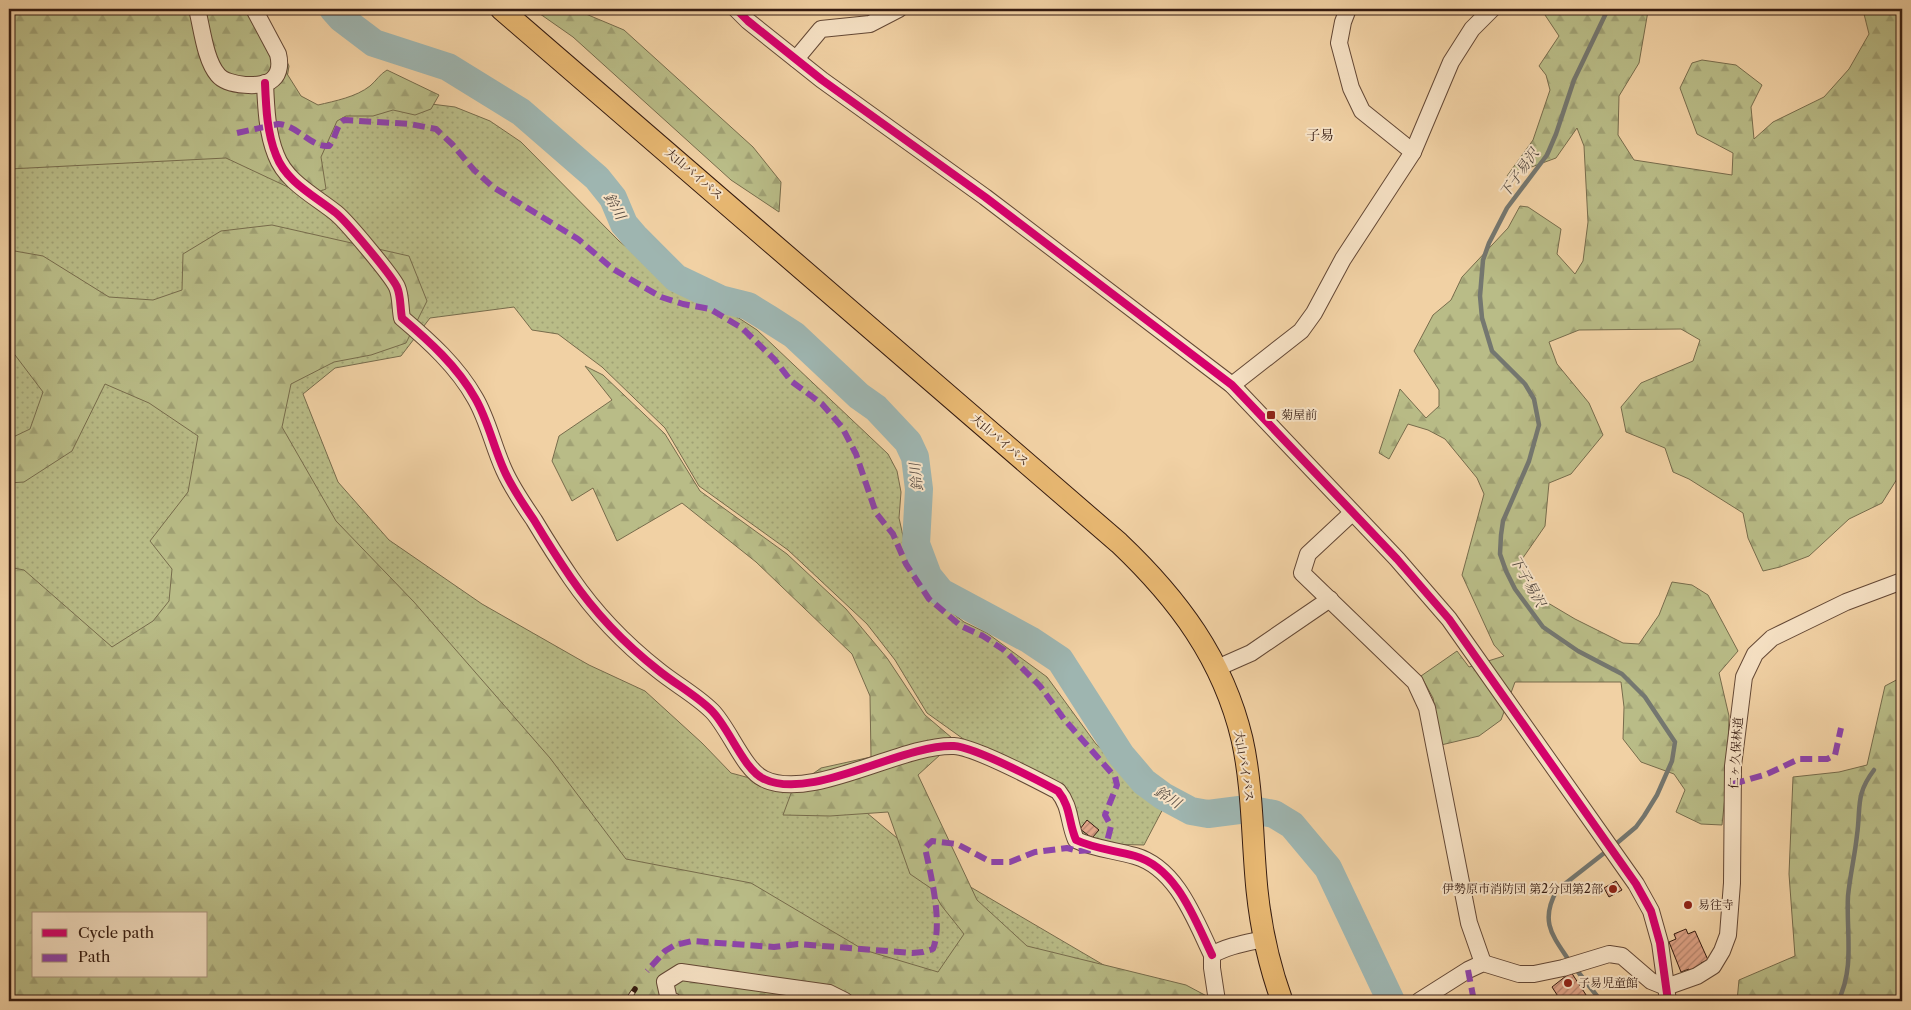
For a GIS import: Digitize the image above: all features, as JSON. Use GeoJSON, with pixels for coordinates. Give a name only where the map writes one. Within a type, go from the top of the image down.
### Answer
{"type":"FeatureCollection","features":[{"type":"Feature","properties":{"kind":"main road","name":"大山バイパス"},"geometry":{"type":"LineString","coordinates":[[502,9],[1119,543],[1147,569],[1171,596],[1192,624],[1217,668],[1230,700],[1242,740],[1249,786],[1257,890],[1264,939],[1282,1001]]}},
{"type":"Feature","properties":{"kind":"street"},"geometry":{"type":"LineString","coordinates":[[197,9],[209,59],[220,78],[230,84],[243,85],[265,83],[272,80],[278,71],[280,62],[278,54],[254,9]]}},
{"type":"Feature","properties":{"kind":"street"},"geometry":{"type":"LineString","coordinates":[[736,9],[748,21],[822,80],[985,198],[1232,385],[1397,559],[1449,619],[1621,860],[1651,912],[1660,943],[1667,994]]}},
{"type":"Feature","properties":{"kind":"street"},"geometry":{"type":"LineString","coordinates":[[796,59],[821,29],[870,24],[899,9]]}},
{"type":"Feature","properties":{"kind":"street"},"geometry":{"type":"LineString","coordinates":[[1348,9],[1343,22],[1339,43],[1351,88],[1362,110],[1413,152]]}},
{"type":"Feature","properties":{"kind":"street"},"geometry":{"type":"LineString","coordinates":[[1232,385],[1301,331],[1314,313],[1343,259],[1413,152],[1451,62],[1472,29],[1492,9]]}},
{"type":"Feature","properties":{"kind":"street"},"geometry":{"type":"LineString","coordinates":[[265,83],[267,114],[276,156],[292,180],[338,215],[356,235],[397,288],[402,318],[431,342],[462,378],[476,399],[504,471],[571,579],[621,639],[657,670],[712,710],[756,774],[763,779],[776,783],[805,783],[848,773],[933,747],[956,746],[980,754],[1058,791],[1065,800],[1070,812],[1071,827],[1076,840],[1091,847],[1136,856],[1164,872],[1185,899],[1212,955],[1217,1001]]}},
{"type":"Feature","properties":{"kind":"street"},"geometry":{"type":"LineString","coordinates":[[1352,513],[1308,554],[1302,573],[1415,682],[1427,708],[1469,923],[1482,963]]}},
{"type":"Feature","properties":{"kind":"street","name":"仁ヶ久保林道"},"geometry":{"type":"LineString","coordinates":[[1667,994],[1713,966],[1722,951],[1728,935],[1732,883],[1734,757],[1744,677],[1755,654],[1772,638],[1780,634],[1846,602],[1902,581]]}},
{"type":"Feature","properties":{"kind":"street"},"geometry":{"type":"LineString","coordinates":[[1217,668],[1251,653],[1330,599]]}},
{"type":"Feature","properties":{"kind":"street"},"geometry":{"type":"LineString","coordinates":[[1212,955],[1264,939]]}},
{"type":"Feature","properties":{"kind":"street"},"geometry":{"type":"LineString","coordinates":[[1419,1001],[1482,963],[1519,974],[1534,974],[1563,968],[1609,954],[1622,956],[1667,994]]}},
{"type":"Feature","properties":{"kind":"street"},"geometry":{"type":"LineString","coordinates":[[673,1001],[669,1000],[665,982],[681,972],[830,993],[845,1001]]}},
{"type":"Feature","properties":{"kind":"green space"},"geometry":{"type":"Polygon","coordinates":[[[9,9],[272,31],[289,66],[285,90],[307,116],[391,99],[455,107],[490,121],[521,142],[619,241],[677,289],[722,307],[757,330],[888,454],[897,471],[901,492],[899,518],[905,545],[914,569],[927,589],[942,605],[964,622],[987,633],[1047,677],[1096,744],[1166,803],[1144,845],[1102,844],[1085,839],[1076,829],[1077,811],[1069,795],[969,743],[927,713],[895,660],[867,624],[788,550],[699,486],[665,428],[602,367],[558,334],[532,330],[514,307],[430,318],[401,356],[335,368],[303,394],[338,482],[389,540],[482,604],[589,665],[645,691],[702,743],[731,773],[861,808],[921,858],[1165,1001],[598,1001],[167,643],[9,656],[9,9]]]}},
{"type":"Feature","properties":{"kind":"green space"},"geometry":{"type":"Polygon","coordinates":[[[9,9],[258,9],[262,34],[301,96],[318,105],[345,98],[364,90],[387,70],[439,95],[431,109],[415,115],[393,110],[373,116],[346,116],[337,121],[321,157],[326,189],[307,196],[226,158],[9,169],[9,9]]]}},
{"type":"Feature","properties":{"kind":"green space"},"geometry":{"type":"Polygon","coordinates":[[[533,9],[574,9],[624,30],[753,147],[781,182],[779,212],[731,180],[573,37],[533,9]]]}},
{"type":"Feature","properties":{"kind":"green space"},"geometry":{"type":"Polygon","coordinates":[[[1541,9],[1646,9],[1648,11],[1639,63],[1619,96],[1618,135],[1634,160],[1732,175],[1733,153],[1697,134],[1680,88],[1692,63],[1702,60],[1736,65],[1762,85],[1751,107],[1754,139],[1773,122],[1824,97],[1849,69],[1869,34],[1863,10],[1861,9],[1902,9],[1902,471],[1882,503],[1849,519],[1809,556],[1763,571],[1748,538],[1743,513],[1689,479],[1673,472],[1665,448],[1626,432],[1621,407],[1641,383],[1693,361],[1700,340],[1681,329],[1579,330],[1549,342],[1557,364],[1589,403],[1603,435],[1571,474],[1549,483],[1545,526],[1518,565],[1532,591],[1543,600],[1575,619],[1623,643],[1639,644],[1659,615],[1672,582],[1692,585],[1708,595],[1738,651],[1719,673],[1729,716],[1727,777],[1722,825],[1701,824],[1676,812],[1685,790],[1674,774],[1641,762],[1623,739],[1624,707],[1621,682],[1515,682],[1501,720],[1479,736],[1441,745],[1433,698],[1421,676],[1457,651],[1469,667],[1504,656],[1494,645],[1462,575],[1484,494],[1477,478],[1445,439],[1428,430],[1408,424],[1389,459],[1379,453],[1400,389],[1426,418],[1439,406],[1439,390],[1414,351],[1433,315],[1451,300],[1462,277],[1508,228],[1520,206],[1528,207],[1561,229],[1557,254],[1575,274],[1583,261],[1588,222],[1584,146],[1577,128],[1556,158],[1507,176],[1533,140],[1550,90],[1546,75],[1539,66],[1559,36],[1541,9]]]}},
{"type":"Feature","properties":{"kind":"green space"},"geometry":{"type":"Polygon","coordinates":[[[272,225],[409,256],[427,301],[406,343],[371,355],[334,362],[291,384],[282,427],[336,521],[414,602],[550,758],[626,859],[751,883],[864,950],[938,972],[964,934],[941,905],[932,889],[910,874],[888,812],[830,816],[783,815],[793,788],[821,768],[871,757],[870,696],[852,654],[756,562],[682,503],[617,541],[593,488],[572,501],[552,461],[559,436],[612,400],[585,366],[603,375],[665,434],[700,491],[787,554],[846,609],[887,658],[925,715],[952,738],[941,754],[918,775],[977,900],[1027,946],[1186,985],[1216,1001],[9,1001],[9,567],[24,570],[112,647],[153,621],[169,601],[172,569],[150,541],[188,492],[198,436],[149,403],[105,384],[72,451],[24,482],[9,483],[9,439],[30,429],[43,392],[12,351],[9,350],[9,250],[43,256],[109,297],[153,300],[182,290],[183,254],[221,231],[272,225]]]}},
{"type":"Feature","properties":{"kind":"green space"},"geometry":{"type":"Polygon","coordinates":[[[1902,677],[1902,1001],[1737,1001],[1739,980],[1795,956],[1789,874],[1793,777],[1839,772],[1867,765],[1885,686],[1902,677]]]}},
{"type":"Feature","properties":{"kind":"building"},"geometry":{"type":"Polygon","coordinates":[[[1087,820],[1099,830],[1092,838],[1080,829],[1087,820]]]}},
{"type":"Feature","properties":{"kind":"building","name":"伊勢原市消防団 第2分団第2部"},"geometry":{"type":"Polygon","coordinates":[[[1616,881],[1622,890],[1609,897],[1604,888],[1616,881]]]}},
{"type":"Feature","properties":{"kind":"building"},"geometry":{"type":"Polygon","coordinates":[[[1686,929],[1688,934],[1695,931],[1708,960],[1701,963],[1702,966],[1690,972],[1689,969],[1681,972],[1669,942],[1676,939],[1674,934],[1686,929]]]}},
{"type":"Feature","properties":{"kind":"building","name":"子易児童館"},"geometry":{"type":"Polygon","coordinates":[[[1571,972],[1590,1001],[1561,1001],[1552,987],[1571,972]]]}},
{"type":"Feature","properties":{"kind":"waterway","name":"鈴川"},"geometry":{"type":"LineString","coordinates":[[333,9],[341,18],[374,43],[448,67],[521,112],[597,178],[613,198],[624,224],[676,278],[720,299],[748,306],[794,335],[859,396],[876,408],[908,442],[915,457],[919,489],[916,544],[928,576],[941,592],[1030,640],[1060,660],[1121,755],[1144,782],[1163,796],[1191,811],[1208,814],[1247,809],[1274,814],[1292,825],[1328,868],[1391,1001]]}},
{"type":"Feature","properties":{"kind":"waterway","name":"下子易沢"},"geometry":{"type":"LineString","coordinates":[[1570,962],[1550,928],[1549,911],[1557,890],[1636,827],[1657,795],[1672,761],[1675,742],[1645,697],[1622,674],[1578,651],[1543,627],[1515,589],[1506,571],[1500,554],[1503,521],[1529,461],[1539,425],[1534,399],[1525,384],[1492,351],[1482,318],[1480,296],[1483,260],[1489,243],[1507,208],[1547,155],[1574,80],[1608,9]]}},
{"type":"Feature","properties":{"kind":"waterway"},"geometry":{"type":"LineString","coordinates":[[1838,1001],[1843,988],[1848,963],[1848,896],[1861,794],[1874,770]]}},
{"type":"Feature","properties":{"kind":"waterway","name":"下子易沢"},"geometry":{"type":"LineString","coordinates":[[1575,968],[1597,996],[1598,1001]]}},
{"type":"Feature","properties":{"kind":"railway"},"geometry":{"type":"LineString","coordinates":[[627,1001],[635,989]]}},
{"type":"Feature","properties":{"kind":"marked path"},"geometry":{"type":"LineString","coordinates":[[237,133],[278,124],[292,128],[316,144],[329,146],[339,125],[344,120],[410,124],[436,129],[452,144],[474,170],[493,187],[578,239],[613,269],[661,297],[683,304],[710,309],[742,328],[775,360],[791,381],[822,404],[842,427],[856,454],[876,513],[893,534],[906,564],[929,599],[961,626],[983,636],[1004,650],[1040,686],[1064,719],[1115,777],[1117,785],[1105,815],[1111,826],[1106,846],[1102,849],[1078,851],[1067,848],[1035,852],[1010,862],[991,862],[957,844],[932,841],[925,848],[933,885],[936,913],[936,939],[933,949],[912,953],[798,944],[774,947],[692,941],[675,945],[665,951],[647,971]]}},
{"type":"Feature","properties":{"kind":"marked path"},"geometry":{"type":"LineString","coordinates":[[1733,784],[1767,774],[1799,759],[1827,759],[1835,755],[1841,728]]}},
{"type":"Feature","properties":{"kind":"marked path"},"geometry":{"type":"LineString","coordinates":[[1468,970],[1474,1001]]}},
{"type":"Feature","properties":{"kind":"cycle path"},"geometry":{"type":"LineString","coordinates":[[736,9],[748,21],[822,80],[985,197],[1232,385],[1397,559],[1449,619],[1636,884],[1651,911],[1660,943],[1668,1001]]}},
{"type":"Feature","properties":{"kind":"cycle path"},"geometry":{"type":"LineString","coordinates":[[265,83],[269,129],[273,147],[281,165],[294,181],[342,218],[359,237],[397,287],[402,318],[442,355],[468,386],[483,415],[500,461],[511,483],[571,578],[600,616],[622,639],[658,670],[712,711],[743,758],[757,774],[764,779],[784,784],[806,783],[831,778],[933,748],[954,746],[976,752],[1058,791],[1065,803],[1076,840],[1135,856],[1150,862],[1162,872],[1183,897],[1212,955]]}},
{"type":"Feature","properties":{"kind":"place","name":"菊屋前"},"geometry":{"type":"Point","coordinates":[1271,415]}},
{"type":"Feature","properties":{"kind":"place","name":"伊勢原市消防団 第2分団第2部"},"geometry":{"type":"Point","coordinates":[1613,889]}},
{"type":"Feature","properties":{"kind":"place","name":"易往寺"},"geometry":{"type":"Point","coordinates":[1688,905]}},
{"type":"Feature","properties":{"kind":"place","name":"子易児童館"},"geometry":{"type":"Point","coordinates":[1568,983]}},
{"type":"Feature","properties":{"kind":"district","name":"子易"},"geometry":{"type":"Point","coordinates":[1320,135]}}]}
